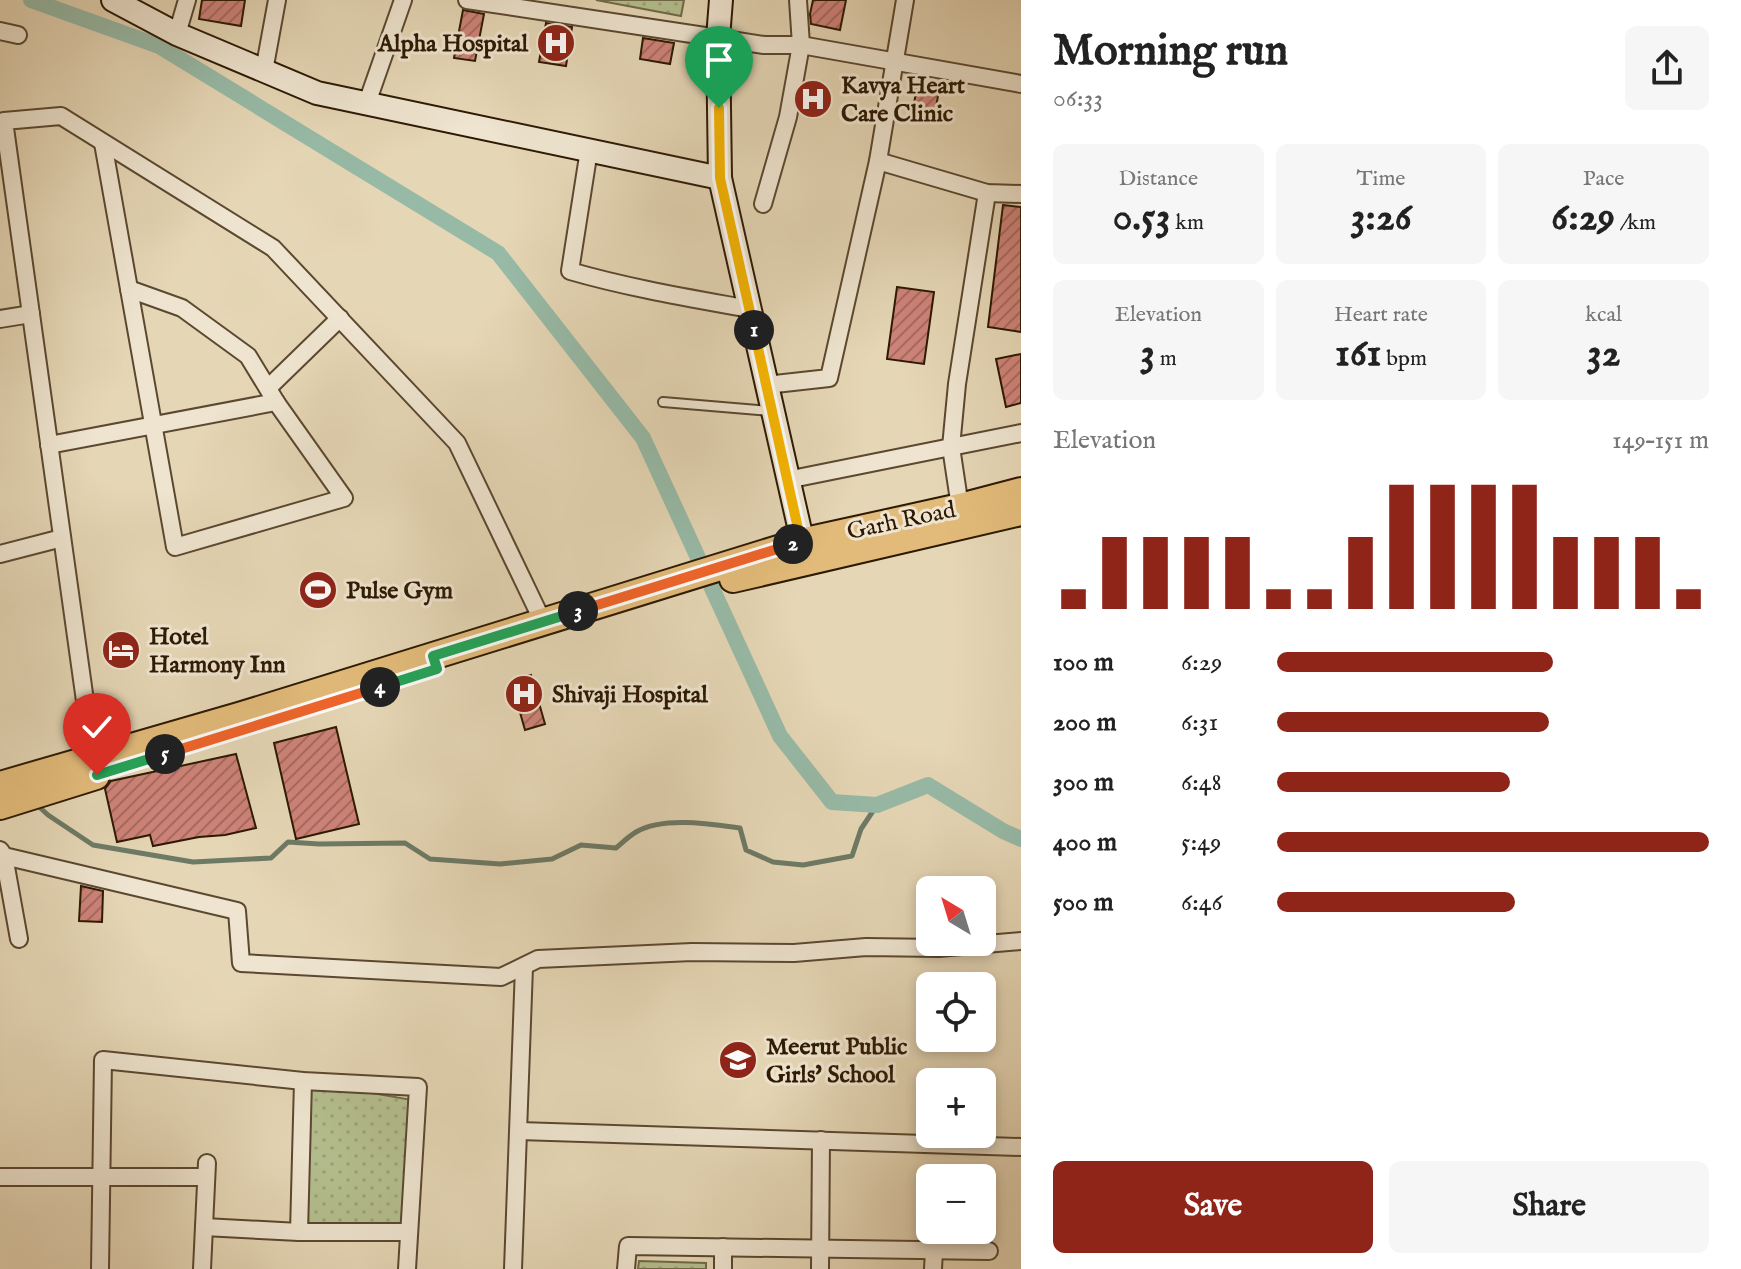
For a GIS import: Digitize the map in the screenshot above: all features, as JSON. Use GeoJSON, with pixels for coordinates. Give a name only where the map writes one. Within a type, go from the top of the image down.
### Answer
{"type":"FeatureCollection","features":[{"type":"Feature","properties":{"kind":"main road","name":"Garh Road"},"geometry":{"type":"LineString","coordinates":[[0,806],[44,782],[729,573],[1021,491]]}},
{"type":"Feature","properties":{"kind":"main road","name":"Garh Road"},"geometry":{"type":"LineString","coordinates":[[804,552],[1021,512]]}},
{"type":"Feature","properties":{"kind":"main road","name":"Garh Road"},"geometry":{"type":"LineString","coordinates":[[435,662],[543,622],[671,591]]}},
{"type":"Feature","properties":{"kind":"main road","name":"Garh Road"},"geometry":{"type":"LineString","coordinates":[[0,785],[44,782]]}},
{"type":"Feature","properties":{"kind":"street"},"geometry":{"type":"LineString","coordinates":[[113,0],[177,34],[317,93],[720,178]]}},
{"type":"Feature","properties":{"kind":"street"},"geometry":{"type":"LineString","coordinates":[[177,34],[187,0]]}},
{"type":"Feature","properties":{"kind":"street"},"geometry":{"type":"LineString","coordinates":[[264,71],[277,0]]}},
{"type":"Feature","properties":{"kind":"street"},"geometry":{"type":"LineString","coordinates":[[367,103],[403,0]]}},
{"type":"Feature","properties":{"kind":"street"},"geometry":{"type":"LineString","coordinates":[[467,0],[764,45],[801,45],[1021,84]]}},
{"type":"Feature","properties":{"kind":"street"},"geometry":{"type":"LineString","coordinates":[[721,0],[718,38],[720,178],[804,552]]}},
{"type":"Feature","properties":{"kind":"street"},"geometry":{"type":"LineString","coordinates":[[763,204],[788,117],[801,45],[798,0]]}},
{"type":"Feature","properties":{"kind":"street"},"geometry":{"type":"LineString","coordinates":[[766,385],[829,378],[878,161],[905,0]]}},
{"type":"Feature","properties":{"kind":"street"},"geometry":{"type":"LineString","coordinates":[[0,31],[18,35]]}},
{"type":"Feature","properties":{"kind":"street"},"geometry":{"type":"LineString","coordinates":[[95,767],[31,314],[8,215],[2,122],[61,116],[273,248],[457,443],[543,622]]}},
{"type":"Feature","properties":{"kind":"street"},"geometry":{"type":"LineString","coordinates":[[103,143],[129,289],[154,425],[175,547],[344,498],[248,356],[182,308],[129,289]]}},
{"type":"Feature","properties":{"kind":"street"},"geometry":{"type":"LineString","coordinates":[[589,150],[570,271],[673,296],[749,309]]}},
{"type":"Feature","properties":{"kind":"street"},"geometry":{"type":"LineString","coordinates":[[878,161],[987,193],[1021,194]]}},
{"type":"Feature","properties":{"kind":"street"},"geometry":{"type":"LineString","coordinates":[[960,507],[951,447],[957,384],[987,193]]}},
{"type":"Feature","properties":{"kind":"street"},"geometry":{"type":"LineString","coordinates":[[0,319],[31,314]]}},
{"type":"Feature","properties":{"kind":"street"},"geometry":{"type":"LineString","coordinates":[[49,445],[154,425],[272,395],[340,318]]}},
{"type":"Feature","properties":{"kind":"street"},"geometry":{"type":"LineString","coordinates":[[787,480],[1021,433]]}},
{"type":"Feature","properties":{"kind":"street"},"geometry":{"type":"LineString","coordinates":[[0,554],[62,538]]}},
{"type":"Feature","properties":{"kind":"street"},"geometry":{"type":"LineString","coordinates":[[19,939],[2,853],[237,911],[241,963],[501,977],[538,959],[552,958],[692,952],[794,953],[866,947],[939,948],[1021,941]]}},
{"type":"Feature","properties":{"kind":"street"},"geometry":{"type":"LineString","coordinates":[[513,1269],[524,967]]}},
{"type":"Feature","properties":{"kind":"street"},"geometry":{"type":"LineString","coordinates":[[100,1269],[103,1060],[303,1081],[418,1087],[407,1269]]}},
{"type":"Feature","properties":{"kind":"street"},"geometry":{"type":"LineString","coordinates":[[299,1232],[303,1081]]}},
{"type":"Feature","properties":{"kind":"street"},"geometry":{"type":"LineString","coordinates":[[519,1131],[1021,1147]]}},
{"type":"Feature","properties":{"kind":"street"},"geometry":{"type":"LineString","coordinates":[[820,1269],[821,1140]]}},
{"type":"Feature","properties":{"kind":"street"},"geometry":{"type":"LineString","coordinates":[[0,1177],[101,1177],[206,1170],[202,1269]]}},
{"type":"Feature","properties":{"kind":"street"},"geometry":{"type":"LineString","coordinates":[[204,1227],[299,1232],[408,1232]]}},
{"type":"Feature","properties":{"kind":"street"},"geometry":{"type":"LineString","coordinates":[[626,1269],[628,1246],[989,1251]]}},
{"type":"Feature","properties":{"kind":"street"},"geometry":{"type":"LineString","coordinates":[[723,1247],[723,1269]]}},
{"type":"Feature","properties":{"kind":"street"},"geometry":{"type":"LineString","coordinates":[[933,1269],[934,1250]]}},
{"type":"Feature","properties":{"kind":"lane"},"geometry":{"type":"LineString","coordinates":[[663,402],[772,411]]}},
{"type":"Feature","properties":{"kind":"green space"},"geometry":{"type":"Polygon","coordinates":[[[596,0],[684,0],[681,16],[596,0]]]}},
{"type":"Feature","properties":{"kind":"green space"},"geometry":{"type":"Polygon","coordinates":[[[303,1081],[418,1101],[408,1232],[299,1232],[303,1081]]]}},
{"type":"Feature","properties":{"kind":"green space"},"geometry":{"type":"Polygon","coordinates":[[[639,1261],[706,1263],[706,1269],[638,1269],[639,1261]]]}},
{"type":"Feature","properties":{"kind":"building"},"geometry":{"type":"Polygon","coordinates":[[[202,0],[245,0],[241,26],[199,19],[202,0]]]}},
{"type":"Feature","properties":{"kind":"building"},"geometry":{"type":"Polygon","coordinates":[[[813,0],[846,0],[840,30],[811,24],[813,0]]]}},
{"type":"Feature","properties":{"kind":"building"},"geometry":{"type":"Polygon","coordinates":[[[463,10],[484,14],[475,61],[454,58],[463,10]]]}},
{"type":"Feature","properties":{"kind":"building","name":"Alpha Hospital"},"geometry":{"type":"Polygon","coordinates":[[[546,23],[572,27],[566,66],[539,62],[546,23]]]}},
{"type":"Feature","properties":{"kind":"building"},"geometry":{"type":"Polygon","coordinates":[[[643,38],[674,43],[670,64],[640,59],[643,38]]]}},
{"type":"Feature","properties":{"kind":"building"},"geometry":{"type":"Polygon","coordinates":[[[917,86],[939,90],[934,119],[912,116],[917,86]]]}},
{"type":"Feature","properties":{"kind":"building"},"geometry":{"type":"Polygon","coordinates":[[[1003,205],[1021,207],[1021,332],[988,327],[1003,205]]]}},
{"type":"Feature","properties":{"kind":"building"},"geometry":{"type":"Polygon","coordinates":[[[897,287],[934,292],[924,364],[887,359],[897,287]]]}},
{"type":"Feature","properties":{"kind":"building"},"geometry":{"type":"Polygon","coordinates":[[[1021,354],[1021,403],[1006,407],[996,359],[1021,354]]]}},
{"type":"Feature","properties":{"kind":"building"},"geometry":{"type":"Polygon","coordinates":[[[531,675],[545,724],[525,730],[511,681],[531,675]]]}},
{"type":"Feature","properties":{"kind":"building"},"geometry":{"type":"Polygon","coordinates":[[[336,727],[359,824],[296,839],[274,743],[336,727]]]}},
{"type":"Feature","properties":{"kind":"building"},"geometry":{"type":"Polygon","coordinates":[[[236,754],[256,828],[153,846],[150,835],[117,842],[105,789],[111,781],[236,754]]]}},
{"type":"Feature","properties":{"kind":"building"},"geometry":{"type":"Polygon","coordinates":[[[81,886],[103,891],[102,922],[79,921],[81,886]]]}},
{"type":"Feature","properties":{"kind":"waterway"},"geometry":{"type":"LineString","coordinates":[[31,0],[159,46],[498,253],[643,438],[780,736],[832,802],[877,805],[928,785],[1021,839]]}},
{"type":"Feature","properties":{"kind":"waterway"},"geometry":{"type":"LineString","coordinates":[[36,804],[93,845],[193,862],[271,858],[288,842],[405,843],[430,859],[500,864],[552,859],[581,845],[616,848],[647,827],[687,822],[740,828],[746,850],[773,862],[803,865],[852,856],[861,829],[877,805]]}},
{"type":"Feature","properties":{"kind":"place","name":"Alpha Hospital"},"geometry":{"type":"Point","coordinates":[556,43]}},
{"type":"Feature","properties":{"kind":"place","name":"Kavya Heart Care Clinic"},"geometry":{"type":"Point","coordinates":[813,99]}},
{"type":"Feature","properties":{"kind":"place","name":"Pulse Gym"},"geometry":{"type":"Point","coordinates":[318,590]}},
{"type":"Feature","properties":{"kind":"place","name":"Hotel Harmony Inn"},"geometry":{"type":"Point","coordinates":[121,650]}},
{"type":"Feature","properties":{"kind":"place","name":"Shivaji Hospital"},"geometry":{"type":"Point","coordinates":[524,694]}},
{"type":"Feature","properties":{"kind":"place","name":"Meerut Public Girls' School"},"geometry":{"type":"Point","coordinates":[738,1060]}},
{"type":"Feature","properties":{"kind":"route"},"geometry":{"type":"LineString","coordinates":[[97,775],[437,669],[433,656],[801,542],[720,178],[719,108]]}}]}
